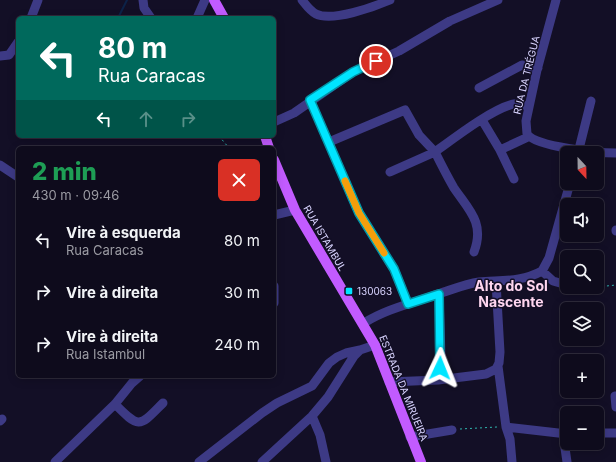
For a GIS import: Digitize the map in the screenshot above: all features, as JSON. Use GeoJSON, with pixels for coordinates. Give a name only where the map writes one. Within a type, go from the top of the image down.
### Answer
{"type":"FeatureCollection","features":[{"type":"Feature","properties":{"kind":"main road"},"geometry":{"type":"LineString","coordinates":[[214,0],[223,16]]}},
{"type":"Feature","properties":{"kind":"main road","name":"RUA ISTAMBUL"},"geometry":{"type":"LineString","coordinates":[[276,165],[295,210],[364,323]]}},
{"type":"Feature","properties":{"kind":"main road","name":"ESTRADA DA MIRUEIRA"},"geometry":{"type":"LineString","coordinates":[[364,323],[375,345],[421,462]]}},
{"type":"Feature","properties":{"kind":"street"},"geometry":{"type":"LineString","coordinates":[[32,16],[38,0]]}},
{"type":"Feature","properties":{"kind":"street"},"geometry":{"type":"LineString","coordinates":[[143,0],[144,8],[150,16]]}},
{"type":"Feature","properties":{"kind":"street"},"geometry":{"type":"LineString","coordinates":[[199,16],[205,0]]}},
{"type":"Feature","properties":{"kind":"street"},"geometry":{"type":"LineString","coordinates":[[302,0],[307,7],[316,14],[337,16],[390,0]]}},
{"type":"Feature","properties":{"kind":"street"},"geometry":{"type":"LineString","coordinates":[[276,121],[294,113],[310,100],[353,72],[399,51],[472,10],[498,0]]}},
{"type":"Feature","properties":{"kind":"street","name":"RUA DA TRÉGUA"},"geometry":{"type":"LineString","coordinates":[[528,137],[525,130],[529,107],[556,0]]}},
{"type":"Feature","properties":{"kind":"street"},"geometry":{"type":"LineString","coordinates":[[0,56],[6,57],[12,52],[16,45]]}},
{"type":"Feature","properties":{"kind":"street"},"geometry":{"type":"LineString","coordinates":[[479,88],[522,66],[538,68]]}},
{"type":"Feature","properties":{"kind":"street"},"geometry":{"type":"LineString","coordinates":[[310,100],[359,213],[394,269],[408,304]]}},
{"type":"Feature","properties":{"kind":"street"},"geometry":{"type":"LineString","coordinates":[[580,146],[591,101]]}},
{"type":"Feature","properties":{"kind":"street"},"geometry":{"type":"LineString","coordinates":[[390,172],[435,152],[460,133],[516,103],[529,107]]}},
{"type":"Feature","properties":{"kind":"street"},"geometry":{"type":"LineString","coordinates":[[329,142],[406,110],[419,135],[435,152],[453,186],[476,220],[478,237],[474,252]]}},
{"type":"Feature","properties":{"kind":"street"},"geometry":{"type":"LineString","coordinates":[[482,120],[500,150],[514,179]]}},
{"type":"Feature","properties":{"kind":"street"},"geometry":{"type":"LineString","coordinates":[[500,150],[528,137],[560,147]]}},
{"type":"Feature","properties":{"kind":"street"},"geometry":{"type":"LineString","coordinates":[[604,153],[616,153]]}},
{"type":"Feature","properties":{"kind":"street"},"geometry":{"type":"LineString","coordinates":[[0,166],[16,176]]}},
{"type":"Feature","properties":{"kind":"street"},"geometry":{"type":"LineString","coordinates":[[364,323],[372,318],[408,304],[470,284],[526,279],[542,271],[549,258],[568,190]]}},
{"type":"Feature","properties":{"kind":"street"},"geometry":{"type":"LineString","coordinates":[[276,215],[295,210]]}},
{"type":"Feature","properties":{"kind":"street"},"geometry":{"type":"LineString","coordinates":[[542,271],[553,281],[560,283]]}},
{"type":"Feature","properties":{"kind":"street"},"geometry":{"type":"LineString","coordinates":[[496,282],[500,352],[498,366],[506,427],[510,439],[512,462]]}},
{"type":"Feature","properties":{"kind":"street"},"geometry":{"type":"LineString","coordinates":[[438,380],[441,357],[439,294]]}},
{"type":"Feature","properties":{"kind":"street"},"geometry":{"type":"LineString","coordinates":[[199,462],[277,403],[312,386],[329,363],[337,357],[375,345]]}},
{"type":"Feature","properties":{"kind":"street"},"geometry":{"type":"LineString","coordinates":[[262,462],[312,416],[328,397],[354,356],[360,350]]}},
{"type":"Feature","properties":{"kind":"street"},"geometry":{"type":"LineString","coordinates":[[389,382],[438,380],[478,375],[490,373],[498,366]]}},
{"type":"Feature","properties":{"kind":"street"},"geometry":{"type":"LineString","coordinates":[[55,462],[115,404],[138,378]]}},
{"type":"Feature","properties":{"kind":"street"},"geometry":{"type":"LineString","coordinates":[[615,396],[616,408]]}},
{"type":"Feature","properties":{"kind":"street"},"geometry":{"type":"LineString","coordinates":[[115,404],[133,421],[138,423],[146,420],[163,403]]}},
{"type":"Feature","properties":{"kind":"street"},"geometry":{"type":"LineString","coordinates":[[312,416],[320,435],[326,462]]}},
{"type":"Feature","properties":{"kind":"street"},"geometry":{"type":"LineString","coordinates":[[506,427],[560,433]]}},
{"type":"Feature","properties":{"kind":"street"},"geometry":{"type":"LineString","coordinates":[[410,436],[452,430]]}},
{"type":"Feature","properties":{"kind":"street"},"geometry":{"type":"LineString","coordinates":[[604,433],[616,433]]}},
{"type":"Feature","properties":{"kind":"street"},"geometry":{"type":"LineString","coordinates":[[566,450],[567,462]]}},
{"type":"Feature","properties":{"kind":"path"},"geometry":{"type":"LineString","coordinates":[[221,138],[228,146]]}},
{"type":"Feature","properties":{"kind":"path"},"geometry":{"type":"LineString","coordinates":[[604,286],[616,285]]}},
{"type":"Feature","properties":{"kind":"path"},"geometry":{"type":"LineString","coordinates":[[452,430],[506,427]]}},
{"type":"Feature","properties":{"kind":"waterway"},"geometry":{"type":"LineString","coordinates":[[119,16],[127,0]]}},
{"type":"Feature","properties":{"kind":"slow traffic"},"geometry":{"type":"LineString","coordinates":[[345,181],[368,230],[384,253]]}},
{"type":"Feature","properties":{"kind":"place","name":"130063"},"geometry":{"type":"Point","coordinates":[349,291]}},
{"type":"Feature","properties":{"kind":"district","name":"Alto do Sol Nascente"},"geometry":{"type":"Point","coordinates":[511,294]}},
{"type":"Feature","properties":{"kind":"route"},"geometry":{"type":"LineString","coordinates":[[376,61],[353,72],[310,100],[359,213],[368,230],[394,269],[408,304],[439,294],[440,368]]}}]}
